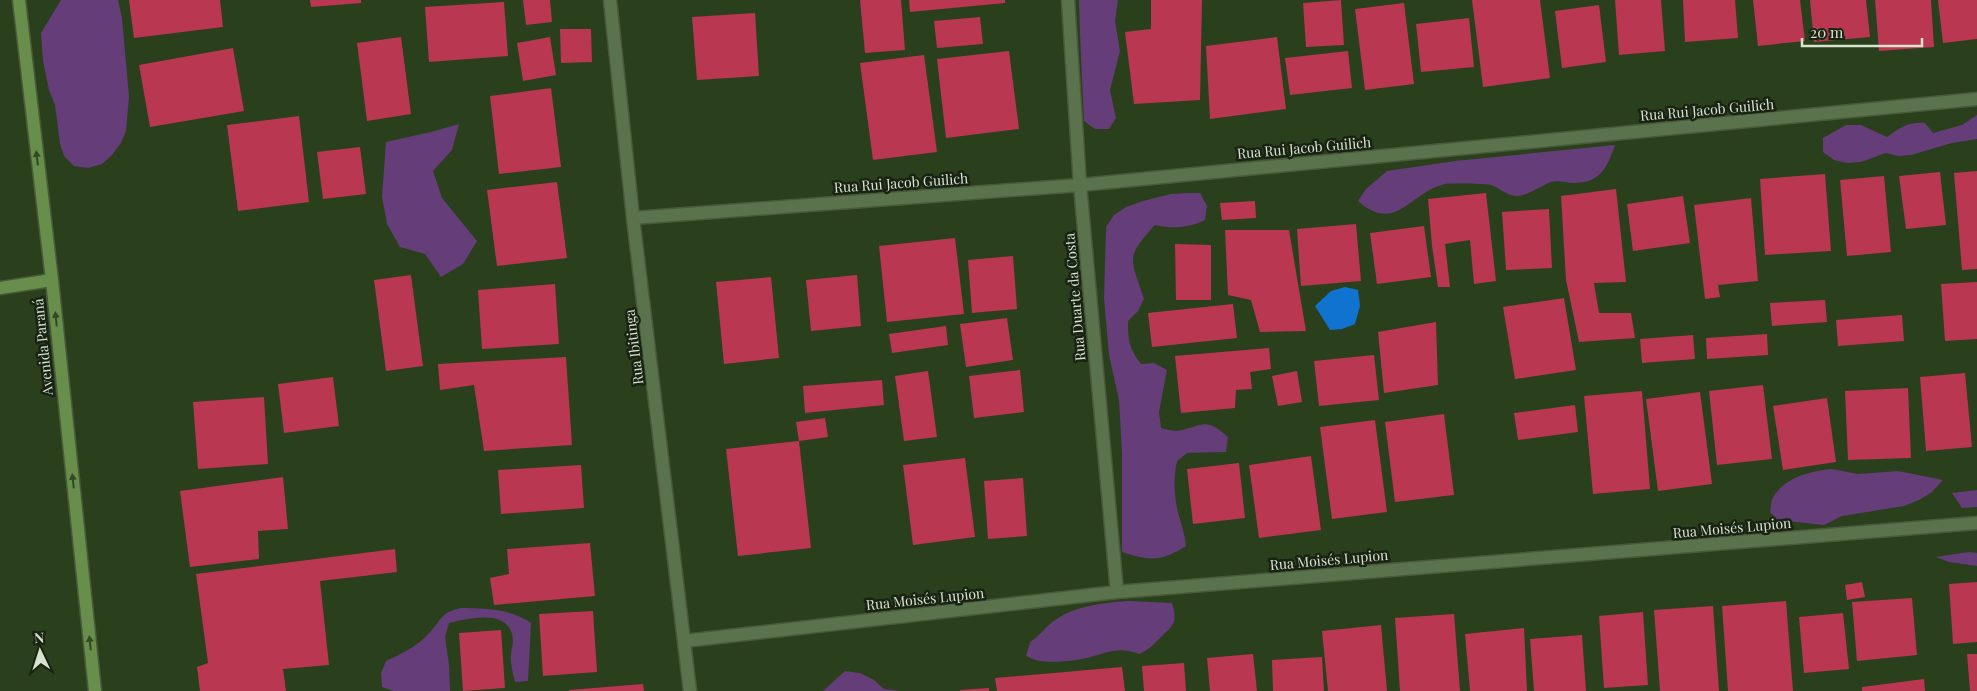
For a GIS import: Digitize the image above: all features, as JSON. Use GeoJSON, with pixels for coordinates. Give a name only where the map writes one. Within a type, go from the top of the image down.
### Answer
{"type":"FeatureCollection","features":[{"type":"Feature","properties":{"kind":"main road","name":"Avenida Paraná"},"geometry":{"type":"LineString","coordinates":[[19,0],[52,280],[95,691]]}},
{"type":"Feature","properties":{"kind":"main road"},"geometry":{"type":"LineString","coordinates":[[0,288],[52,280]]}},
{"type":"Feature","properties":{"kind":"street","name":"Rua Ibitinga"},"geometry":{"type":"LineString","coordinates":[[610,0],[633,218],[690,691]]}},
{"type":"Feature","properties":{"kind":"street","name":"Rua Duarte da Costa"},"geometry":{"type":"LineString","coordinates":[[1068,0],[1080,185],[1118,592]]}},
{"type":"Feature","properties":{"kind":"street","name":"Rua Rui Jacob Guilich"},"geometry":{"type":"LineString","coordinates":[[633,218],[1080,185],[1977,99]]}},
{"type":"Feature","properties":{"kind":"street","name":"Rua Moisés Lupion"},"geometry":{"type":"LineString","coordinates":[[684,641],[1118,592],[1977,523]]}},
{"type":"Feature","properties":{"kind":"shaded area"},"geometry":{"type":"Polygon","coordinates":[[[61,0],[118,0],[122,18],[129,97],[126,131],[121,143],[112,155],[102,164],[88,168],[74,166],[64,156],[60,144],[55,105],[49,90],[43,61],[41,33],[61,0]]]}},
{"type":"Feature","properties":{"kind":"shaded area"},"geometry":{"type":"Polygon","coordinates":[[[1079,0],[1118,0],[1115,21],[1120,51],[1110,90],[1116,118],[1109,129],[1095,129],[1084,121],[1079,0]]]}},
{"type":"Feature","properties":{"kind":"shaded area"},"geometry":{"type":"Polygon","coordinates":[[[1977,115],[1977,139],[1952,143],[1911,155],[1898,156],[1886,153],[1861,162],[1847,163],[1834,160],[1823,152],[1823,138],[1846,125],[1861,125],[1887,137],[1896,130],[1914,123],[1925,123],[1933,133],[1962,125],[1977,115]]]}},
{"type":"Feature","properties":{"kind":"shaded area"},"geometry":{"type":"Polygon","coordinates":[[[459,124],[452,150],[433,171],[442,198],[477,241],[463,264],[441,277],[425,254],[400,247],[387,224],[382,197],[386,142],[459,124]]]}},
{"type":"Feature","properties":{"kind":"shaded area"},"geometry":{"type":"Polygon","coordinates":[[[1615,145],[1609,161],[1596,177],[1574,183],[1551,182],[1520,196],[1509,194],[1491,185],[1445,184],[1422,194],[1403,208],[1383,214],[1371,210],[1358,201],[1366,189],[1387,171],[1455,161],[1615,145]]]}},
{"type":"Feature","properties":{"kind":"shaded area"},"geometry":{"type":"Polygon","coordinates":[[[1200,193],[1207,206],[1205,220],[1181,227],[1155,225],[1138,245],[1133,259],[1144,299],[1138,311],[1128,321],[1129,339],[1132,349],[1141,364],[1154,363],[1167,370],[1159,412],[1161,428],[1177,431],[1204,424],[1214,427],[1228,437],[1226,452],[1187,453],[1177,461],[1175,495],[1186,546],[1169,555],[1148,558],[1122,552],[1122,453],[1119,400],[1109,355],[1104,298],[1106,227],[1114,215],[1126,207],[1171,194],[1200,193]]]}},
{"type":"Feature","properties":{"kind":"shaded area"},"geometry":{"type":"Polygon","coordinates":[[[1832,469],[1858,474],[1898,471],[1943,480],[1932,492],[1904,506],[1842,516],[1824,525],[1778,520],[1770,512],[1773,497],[1784,484],[1807,473],[1832,469]]]}},
{"type":"Feature","properties":{"kind":"shaded area"},"geometry":{"type":"Polygon","coordinates":[[[1977,490],[1977,507],[1962,508],[1952,493],[1977,490]]]}},
{"type":"Feature","properties":{"kind":"shaded area"},"geometry":{"type":"Polygon","coordinates":[[[1968,552],[1977,553],[1977,566],[1949,562],[1936,557],[1968,552]]]}},
{"type":"Feature","properties":{"kind":"shaded area"},"geometry":{"type":"Polygon","coordinates":[[[1128,601],[1172,603],[1175,615],[1172,626],[1153,645],[1139,654],[1118,650],[1081,659],[1057,662],[1038,661],[1026,656],[1030,642],[1050,624],[1067,613],[1087,606],[1128,601]]]}},
{"type":"Feature","properties":{"kind":"shaded area"},"geometry":{"type":"Polygon","coordinates":[[[461,608],[506,612],[531,623],[528,681],[515,682],[511,662],[513,640],[511,630],[505,623],[497,619],[478,618],[449,623],[445,637],[450,691],[394,691],[382,687],[381,673],[386,661],[415,646],[425,638],[445,614],[461,608]]]}},
{"type":"Feature","properties":{"kind":"shaded area"},"geometry":{"type":"Polygon","coordinates":[[[845,671],[860,673],[874,680],[884,689],[900,691],[823,691],[845,671]]]}},
{"type":"Feature","properties":{"kind":"water"},"geometry":{"type":"Polygon","coordinates":[[[1345,287],[1358,290],[1360,306],[1355,324],[1342,329],[1330,330],[1315,306],[1331,291],[1345,287]]]}},
{"type":"Feature","properties":{"kind":"building"},"geometry":{"type":"Polygon","coordinates":[[[129,0],[220,0],[223,27],[134,38],[129,0]]]}},
{"type":"Feature","properties":{"kind":"building"},"geometry":{"type":"Polygon","coordinates":[[[310,0],[361,0],[361,3],[311,7],[310,0]]]}},
{"type":"Feature","properties":{"kind":"building"},"geometry":{"type":"Polygon","coordinates":[[[523,0],[550,0],[552,22],[526,25],[523,0]]]}},
{"type":"Feature","properties":{"kind":"building"},"geometry":{"type":"Polygon","coordinates":[[[860,0],[901,0],[905,50],[865,53],[860,0]]]}},
{"type":"Feature","properties":{"kind":"building"},"geometry":{"type":"Polygon","coordinates":[[[909,0],[1005,0],[1005,3],[910,12],[909,0]]]}},
{"type":"Feature","properties":{"kind":"building"},"geometry":{"type":"Polygon","coordinates":[[[1151,0],[1202,0],[1200,100],[1134,104],[1125,32],[1151,29],[1151,0]]]}},
{"type":"Feature","properties":{"kind":"building"},"geometry":{"type":"Polygon","coordinates":[[[1341,0],[1344,45],[1306,47],[1303,3],[1341,0]]]}},
{"type":"Feature","properties":{"kind":"building"},"geometry":{"type":"Polygon","coordinates":[[[1472,0],[1540,0],[1550,78],[1483,87],[1472,0]]]}},
{"type":"Feature","properties":{"kind":"building"},"geometry":{"type":"Polygon","coordinates":[[[1615,0],[1661,0],[1665,51],[1619,55],[1615,0]]]}},
{"type":"Feature","properties":{"kind":"building"},"geometry":{"type":"Polygon","coordinates":[[[1683,0],[1735,0],[1738,38],[1685,42],[1683,0]]]}},
{"type":"Feature","properties":{"kind":"building"},"geometry":{"type":"Polygon","coordinates":[[[1753,0],[1800,0],[1805,41],[1758,46],[1753,0]]]}},
{"type":"Feature","properties":{"kind":"building"},"geometry":{"type":"Polygon","coordinates":[[[1810,0],[1866,0],[1870,37],[1814,42],[1810,0]]]}},
{"type":"Feature","properties":{"kind":"building"},"geometry":{"type":"Polygon","coordinates":[[[1875,0],[1931,0],[1934,47],[1879,51],[1875,0]]]}},
{"type":"Feature","properties":{"kind":"building"},"geometry":{"type":"Polygon","coordinates":[[[1938,0],[1977,0],[1977,39],[1943,43],[1938,0]]]}},
{"type":"Feature","properties":{"kind":"building"},"geometry":{"type":"Polygon","coordinates":[[[504,2],[508,56],[429,62],[425,7],[504,2]]]}},
{"type":"Feature","properties":{"kind":"building"},"geometry":{"type":"Polygon","coordinates":[[[1404,3],[1414,84],[1365,90],[1355,9],[1404,3]]]}},
{"type":"Feature","properties":{"kind":"building"},"geometry":{"type":"Polygon","coordinates":[[[1599,5],[1606,62],[1562,68],[1555,11],[1599,5]]]}},
{"type":"Feature","properties":{"kind":"building"},"geometry":{"type":"Polygon","coordinates":[[[755,13],[759,76],[697,80],[692,17],[755,13]]]}},
{"type":"Feature","properties":{"kind":"building"},"geometry":{"type":"Polygon","coordinates":[[[980,17],[983,44],[937,48],[934,21],[980,17]]]}},
{"type":"Feature","properties":{"kind":"building"},"geometry":{"type":"Polygon","coordinates":[[[1469,18],[1474,67],[1421,72],[1416,24],[1469,18]]]}},
{"type":"Feature","properties":{"kind":"building"},"geometry":{"type":"Polygon","coordinates":[[[560,29],[591,29],[592,62],[561,63],[560,29]]]}},
{"type":"Feature","properties":{"kind":"building"},"geometry":{"type":"Polygon","coordinates":[[[401,37],[411,114],[367,121],[357,43],[401,37]]]}},
{"type":"Feature","properties":{"kind":"building"},"geometry":{"type":"Polygon","coordinates":[[[550,37],[556,75],[523,81],[517,43],[550,37]]]}},
{"type":"Feature","properties":{"kind":"building"},"geometry":{"type":"Polygon","coordinates":[[[1277,37],[1286,109],[1210,119],[1206,46],[1277,37]]]}},
{"type":"Feature","properties":{"kind":"building"},"geometry":{"type":"Polygon","coordinates":[[[233,48],[244,111],[150,127],[139,65],[233,48]]]}},
{"type":"Feature","properties":{"kind":"building"},"geometry":{"type":"Polygon","coordinates":[[[1009,51],[1019,129],[946,138],[937,59],[1009,51]]]}},
{"type":"Feature","properties":{"kind":"building"},"geometry":{"type":"Polygon","coordinates":[[[1348,51],[1352,88],[1290,95],[1285,58],[1348,51]]]}},
{"type":"Feature","properties":{"kind":"building"},"geometry":{"type":"Polygon","coordinates":[[[924,55],[937,152],[873,160],[860,63],[924,55]]]}},
{"type":"Feature","properties":{"kind":"building"},"geometry":{"type":"Polygon","coordinates":[[[551,88],[561,167],[499,174],[490,96],[551,88]]]}},
{"type":"Feature","properties":{"kind":"building"},"geometry":{"type":"Polygon","coordinates":[[[299,116],[309,202],[238,211],[227,125],[299,116]]]}},
{"type":"Feature","properties":{"kind":"building"},"geometry":{"type":"Polygon","coordinates":[[[360,147],[366,194],[323,199],[317,152],[360,147]]]}},
{"type":"Feature","properties":{"kind":"building"},"geometry":{"type":"Polygon","coordinates":[[[1977,171],[1977,269],[1962,270],[1954,173],[1977,171]]]}},
{"type":"Feature","properties":{"kind":"building"},"geometry":{"type":"Polygon","coordinates":[[[1940,172],[1946,225],[1906,229],[1899,176],[1940,172]]]}},
{"type":"Feature","properties":{"kind":"building"},"geometry":{"type":"Polygon","coordinates":[[[1825,174],[1831,251],[1765,255],[1760,179],[1825,174]]]}},
{"type":"Feature","properties":{"kind":"building"},"geometry":{"type":"Polygon","coordinates":[[[1884,176],[1891,252],[1847,256],[1840,180],[1884,176]]]}},
{"type":"Feature","properties":{"kind":"building"},"geometry":{"type":"Polygon","coordinates":[[[557,182],[567,258],[497,266],[487,190],[557,182]]]}},
{"type":"Feature","properties":{"kind":"building"},"geometry":{"type":"Polygon","coordinates":[[[1616,189],[1626,282],[1594,283],[1599,313],[1631,313],[1635,338],[1579,342],[1566,280],[1561,196],[1616,189]]]}},
{"type":"Feature","properties":{"kind":"building"},"geometry":{"type":"Polygon","coordinates":[[[1486,193],[1496,281],[1474,284],[1470,240],[1445,244],[1450,287],[1438,287],[1428,199],[1486,193]]]}},
{"type":"Feature","properties":{"kind":"building"},"geometry":{"type":"Polygon","coordinates":[[[1683,196],[1690,243],[1633,251],[1627,204],[1683,196]]]}},
{"type":"Feature","properties":{"kind":"building"},"geometry":{"type":"Polygon","coordinates":[[[1751,198],[1758,281],[1718,285],[1720,297],[1705,299],[1694,205],[1751,198]]]}},
{"type":"Feature","properties":{"kind":"building"},"geometry":{"type":"Polygon","coordinates":[[[1255,201],[1256,218],[1222,220],[1220,203],[1255,201]]]}},
{"type":"Feature","properties":{"kind":"building"},"geometry":{"type":"Polygon","coordinates":[[[1549,209],[1552,268],[1506,270],[1502,212],[1549,209]]]}},
{"type":"Feature","properties":{"kind":"building"},"geometry":{"type":"Polygon","coordinates":[[[1356,224],[1361,281],[1301,286],[1297,229],[1356,224]]]}},
{"type":"Feature","properties":{"kind":"building"},"geometry":{"type":"Polygon","coordinates":[[[1424,226],[1431,277],[1377,284],[1370,233],[1424,226]]]}},
{"type":"Feature","properties":{"kind":"building"},"geometry":{"type":"Polygon","coordinates":[[[1225,230],[1289,230],[1306,331],[1260,332],[1251,300],[1228,295],[1225,230]]]}},
{"type":"Feature","properties":{"kind":"building"},"geometry":{"type":"Polygon","coordinates":[[[955,238],[964,314],[887,322],[879,246],[955,238]]]}},
{"type":"Feature","properties":{"kind":"building"},"geometry":{"type":"Polygon","coordinates":[[[1175,244],[1211,245],[1211,300],[1176,300],[1175,244]]]}},
{"type":"Feature","properties":{"kind":"building"},"geometry":{"type":"Polygon","coordinates":[[[1013,256],[1017,309],[972,313],[968,260],[1013,256]]]}},
{"type":"Feature","properties":{"kind":"building"},"geometry":{"type":"Polygon","coordinates":[[[411,275],[423,366],[386,371],[374,280],[411,275]]]}},
{"type":"Feature","properties":{"kind":"building"},"geometry":{"type":"Polygon","coordinates":[[[857,275],[861,326],[811,331],[806,280],[857,275]]]}},
{"type":"Feature","properties":{"kind":"building"},"geometry":{"type":"Polygon","coordinates":[[[771,277],[779,358],[724,364],[716,282],[771,277]]]}},
{"type":"Feature","properties":{"kind":"building"},"geometry":{"type":"Polygon","coordinates":[[[1977,282],[1977,339],[1945,341],[1941,284],[1977,282]]]}},
{"type":"Feature","properties":{"kind":"building"},"geometry":{"type":"Polygon","coordinates":[[[555,284],[559,344],[482,349],[478,290],[555,284]]]}},
{"type":"Feature","properties":{"kind":"building"},"geometry":{"type":"Polygon","coordinates":[[[1564,298],[1576,370],[1515,379],[1503,307],[1564,298]]]}},
{"type":"Feature","properties":{"kind":"building"},"geometry":{"type":"Polygon","coordinates":[[[1825,300],[1827,322],[1772,326],[1770,303],[1825,300]]]}},
{"type":"Feature","properties":{"kind":"building"},"geometry":{"type":"Polygon","coordinates":[[[1233,304],[1237,338],[1152,347],[1148,313],[1233,304]]]}},
{"type":"Feature","properties":{"kind":"building"},"geometry":{"type":"Polygon","coordinates":[[[1902,315],[1904,341],[1838,346],[1836,320],[1902,315]]]}},
{"type":"Feature","properties":{"kind":"building"},"geometry":{"type":"Polygon","coordinates":[[[1007,318],[1013,360],[966,367],[960,324],[1007,318]]]}},
{"type":"Feature","properties":{"kind":"building"},"geometry":{"type":"Polygon","coordinates":[[[1436,322],[1438,385],[1384,393],[1378,332],[1436,322]]]}},
{"type":"Feature","properties":{"kind":"building"},"geometry":{"type":"Polygon","coordinates":[[[946,326],[948,345],[892,353],[889,334],[946,326]]]}},
{"type":"Feature","properties":{"kind":"building"},"geometry":{"type":"Polygon","coordinates":[[[1767,334],[1768,355],[1707,359],[1706,338],[1767,334]]]}},
{"type":"Feature","properties":{"kind":"building"},"geometry":{"type":"Polygon","coordinates":[[[1693,335],[1695,359],[1642,363],[1640,339],[1693,335]]]}},
{"type":"Feature","properties":{"kind":"building"},"geometry":{"type":"Polygon","coordinates":[[[1269,348],[1271,369],[1250,372],[1252,389],[1236,390],[1235,408],[1181,413],[1175,356],[1269,348]]]}},
{"type":"Feature","properties":{"kind":"building"},"geometry":{"type":"Polygon","coordinates":[[[1374,355],[1379,400],[1319,406],[1314,361],[1374,355]]]}},
{"type":"Feature","properties":{"kind":"building"},"geometry":{"type":"Polygon","coordinates":[[[566,357],[572,445],[484,451],[474,385],[440,390],[438,364],[566,357]]]}},
{"type":"Feature","properties":{"kind":"building"},"geometry":{"type":"Polygon","coordinates":[[[1020,370],[1024,412],[974,418],[969,376],[1020,370]]]}},
{"type":"Feature","properties":{"kind":"building"},"geometry":{"type":"Polygon","coordinates":[[[928,371],[937,437],[904,441],[895,376],[928,371]]]}},
{"type":"Feature","properties":{"kind":"building"},"geometry":{"type":"Polygon","coordinates":[[[1297,371],[1302,402],[1278,406],[1272,376],[1297,371]]]}},
{"type":"Feature","properties":{"kind":"building"},"geometry":{"type":"Polygon","coordinates":[[[1965,373],[1972,447],[1926,451],[1920,377],[1965,373]]]}},
{"type":"Feature","properties":{"kind":"building"},"geometry":{"type":"Polygon","coordinates":[[[333,377],[339,426],[284,433],[278,384],[333,377]]]}},
{"type":"Feature","properties":{"kind":"building"},"geometry":{"type":"Polygon","coordinates":[[[882,380],[884,405],[805,413],[803,386],[882,380]]]}},
{"type":"Feature","properties":{"kind":"building"},"geometry":{"type":"Polygon","coordinates":[[[1763,385],[1772,459],[1717,465],[1709,391],[1763,385]]]}},
{"type":"Feature","properties":{"kind":"building"},"geometry":{"type":"Polygon","coordinates":[[[1908,388],[1911,458],[1848,460],[1845,391],[1908,388]]]}},
{"type":"Feature","properties":{"kind":"building"},"geometry":{"type":"Polygon","coordinates":[[[1642,391],[1650,489],[1593,494],[1584,396],[1642,391]]]}},
{"type":"Feature","properties":{"kind":"building"},"geometry":{"type":"Polygon","coordinates":[[[1700,392],[1712,484],[1658,491],[1646,399],[1700,392]]]}},
{"type":"Feature","properties":{"kind":"building"},"geometry":{"type":"Polygon","coordinates":[[[264,397],[268,464],[198,469],[193,402],[264,397]]]}},
{"type":"Feature","properties":{"kind":"building"},"geometry":{"type":"Polygon","coordinates":[[[1827,398],[1836,462],[1783,470],[1773,406],[1827,398]]]}},
{"type":"Feature","properties":{"kind":"building"},"geometry":{"type":"Polygon","coordinates":[[[1575,405],[1578,432],[1518,440],[1514,413],[1575,405]]]}},
{"type":"Feature","properties":{"kind":"building"},"geometry":{"type":"Polygon","coordinates":[[[1444,414],[1454,495],[1395,502],[1385,422],[1444,414]]]}},
{"type":"Feature","properties":{"kind":"building"},"geometry":{"type":"Polygon","coordinates":[[[825,418],[828,437],[799,441],[796,422],[825,418]]]}},
{"type":"Feature","properties":{"kind":"building"},"geometry":{"type":"Polygon","coordinates":[[[1375,420],[1387,512],[1332,519],[1320,427],[1375,420]]]}},
{"type":"Feature","properties":{"kind":"building"},"geometry":{"type":"Polygon","coordinates":[[[799,441],[811,548],[738,556],[726,449],[799,441]]]}},
{"type":"Feature","properties":{"kind":"building"},"geometry":{"type":"Polygon","coordinates":[[[1311,456],[1321,530],[1259,538],[1249,465],[1311,456]]]}},
{"type":"Feature","properties":{"kind":"building"},"geometry":{"type":"Polygon","coordinates":[[[965,458],[975,537],[913,545],[903,465],[965,458]]]}},
{"type":"Feature","properties":{"kind":"building"},"geometry":{"type":"Polygon","coordinates":[[[1239,463],[1245,518],[1193,524],[1187,469],[1239,463]]]}},
{"type":"Feature","properties":{"kind":"building"},"geometry":{"type":"Polygon","coordinates":[[[581,465],[584,508],[501,514],[498,470],[581,465]]]}},
{"type":"Feature","properties":{"kind":"building"},"geometry":{"type":"Polygon","coordinates":[[[283,477],[288,529],[258,531],[259,559],[190,567],[180,491],[283,477]]]}},
{"type":"Feature","properties":{"kind":"building"},"geometry":{"type":"Polygon","coordinates":[[[1023,478],[1027,536],[988,539],[984,481],[1023,478]]]}},
{"type":"Feature","properties":{"kind":"building"},"geometry":{"type":"Polygon","coordinates":[[[590,543],[595,596],[494,605],[490,578],[509,574],[507,549],[590,543]]]}},
{"type":"Feature","properties":{"kind":"building"},"geometry":{"type":"Polygon","coordinates":[[[395,549],[397,572],[320,581],[329,665],[283,669],[286,691],[200,691],[197,667],[208,663],[196,574],[395,549]]]}},
{"type":"Feature","properties":{"kind":"building"},"geometry":{"type":"Polygon","coordinates":[[[1862,582],[1865,597],[1847,600],[1845,585],[1862,582]]]}},
{"type":"Feature","properties":{"kind":"building"},"geometry":{"type":"Polygon","coordinates":[[[1977,582],[1977,642],[1953,644],[1949,584],[1977,582]]]}},
{"type":"Feature","properties":{"kind":"building"},"geometry":{"type":"Polygon","coordinates":[[[1912,598],[1917,655],[1857,661],[1852,602],[1912,598]]]}},
{"type":"Feature","properties":{"kind":"building"},"geometry":{"type":"Polygon","coordinates":[[[1786,601],[1793,691],[1728,691],[1722,606],[1786,601]]]}},
{"type":"Feature","properties":{"kind":"building"},"geometry":{"type":"Polygon","coordinates":[[[1713,606],[1719,691],[1660,691],[1654,610],[1713,606]]]}},
{"type":"Feature","properties":{"kind":"building"},"geometry":{"type":"Polygon","coordinates":[[[593,611],[597,672],[543,676],[539,614],[593,611]]]}},
{"type":"Feature","properties":{"kind":"building"},"geometry":{"type":"Polygon","coordinates":[[[1643,612],[1648,685],[1604,688],[1599,616],[1643,612]]]}},
{"type":"Feature","properties":{"kind":"building"},"geometry":{"type":"Polygon","coordinates":[[[1843,613],[1849,669],[1804,673],[1799,617],[1843,613]]]}},
{"type":"Feature","properties":{"kind":"building"},"geometry":{"type":"Polygon","coordinates":[[[1454,614],[1460,691],[1400,691],[1395,618],[1454,614]]]}},
{"type":"Feature","properties":{"kind":"building"},"geometry":{"type":"Polygon","coordinates":[[[1381,625],[1387,691],[1328,691],[1322,631],[1381,625]]]}},
{"type":"Feature","properties":{"kind":"building"},"geometry":{"type":"Polygon","coordinates":[[[1524,628],[1527,691],[1470,691],[1465,634],[1524,628]]]}},
{"type":"Feature","properties":{"kind":"building"},"geometry":{"type":"Polygon","coordinates":[[[501,630],[505,688],[463,691],[459,633],[501,630]]]}},
{"type":"Feature","properties":{"kind":"building"},"geometry":{"type":"Polygon","coordinates":[[[1582,635],[1586,691],[1534,691],[1530,639],[1582,635]]]}},
{"type":"Feature","properties":{"kind":"building"},"geometry":{"type":"Polygon","coordinates":[[[1253,654],[1257,691],[1210,691],[1207,658],[1253,654]]]}},
{"type":"Feature","properties":{"kind":"building"},"geometry":{"type":"Polygon","coordinates":[[[1967,654],[1977,654],[1977,691],[1970,691],[1967,654]]]}},
{"type":"Feature","properties":{"kind":"building"},"geometry":{"type":"Polygon","coordinates":[[[1322,657],[1324,691],[1273,691],[1272,660],[1322,657]]]}},
{"type":"Feature","properties":{"kind":"building"},"geometry":{"type":"Polygon","coordinates":[[[1184,663],[1186,691],[1144,691],[1142,666],[1184,663]]]}},
{"type":"Feature","properties":{"kind":"building"},"geometry":{"type":"Polygon","coordinates":[[[1122,667],[1125,691],[997,691],[995,678],[1122,667]]]}},
{"type":"Feature","properties":{"kind":"building"},"geometry":{"type":"Polygon","coordinates":[[[1924,679],[1925,691],[1862,691],[1862,687],[1924,679]]]}},
{"type":"Feature","properties":{"kind":"building"},"geometry":{"type":"Polygon","coordinates":[[[643,684],[644,691],[569,691],[569,690],[643,684]]]}},
{"type":"Feature","properties":{"kind":"building"},"geometry":{"type":"Polygon","coordinates":[[[989,688],[989,691],[960,691],[960,690],[989,688]]]}}]}
